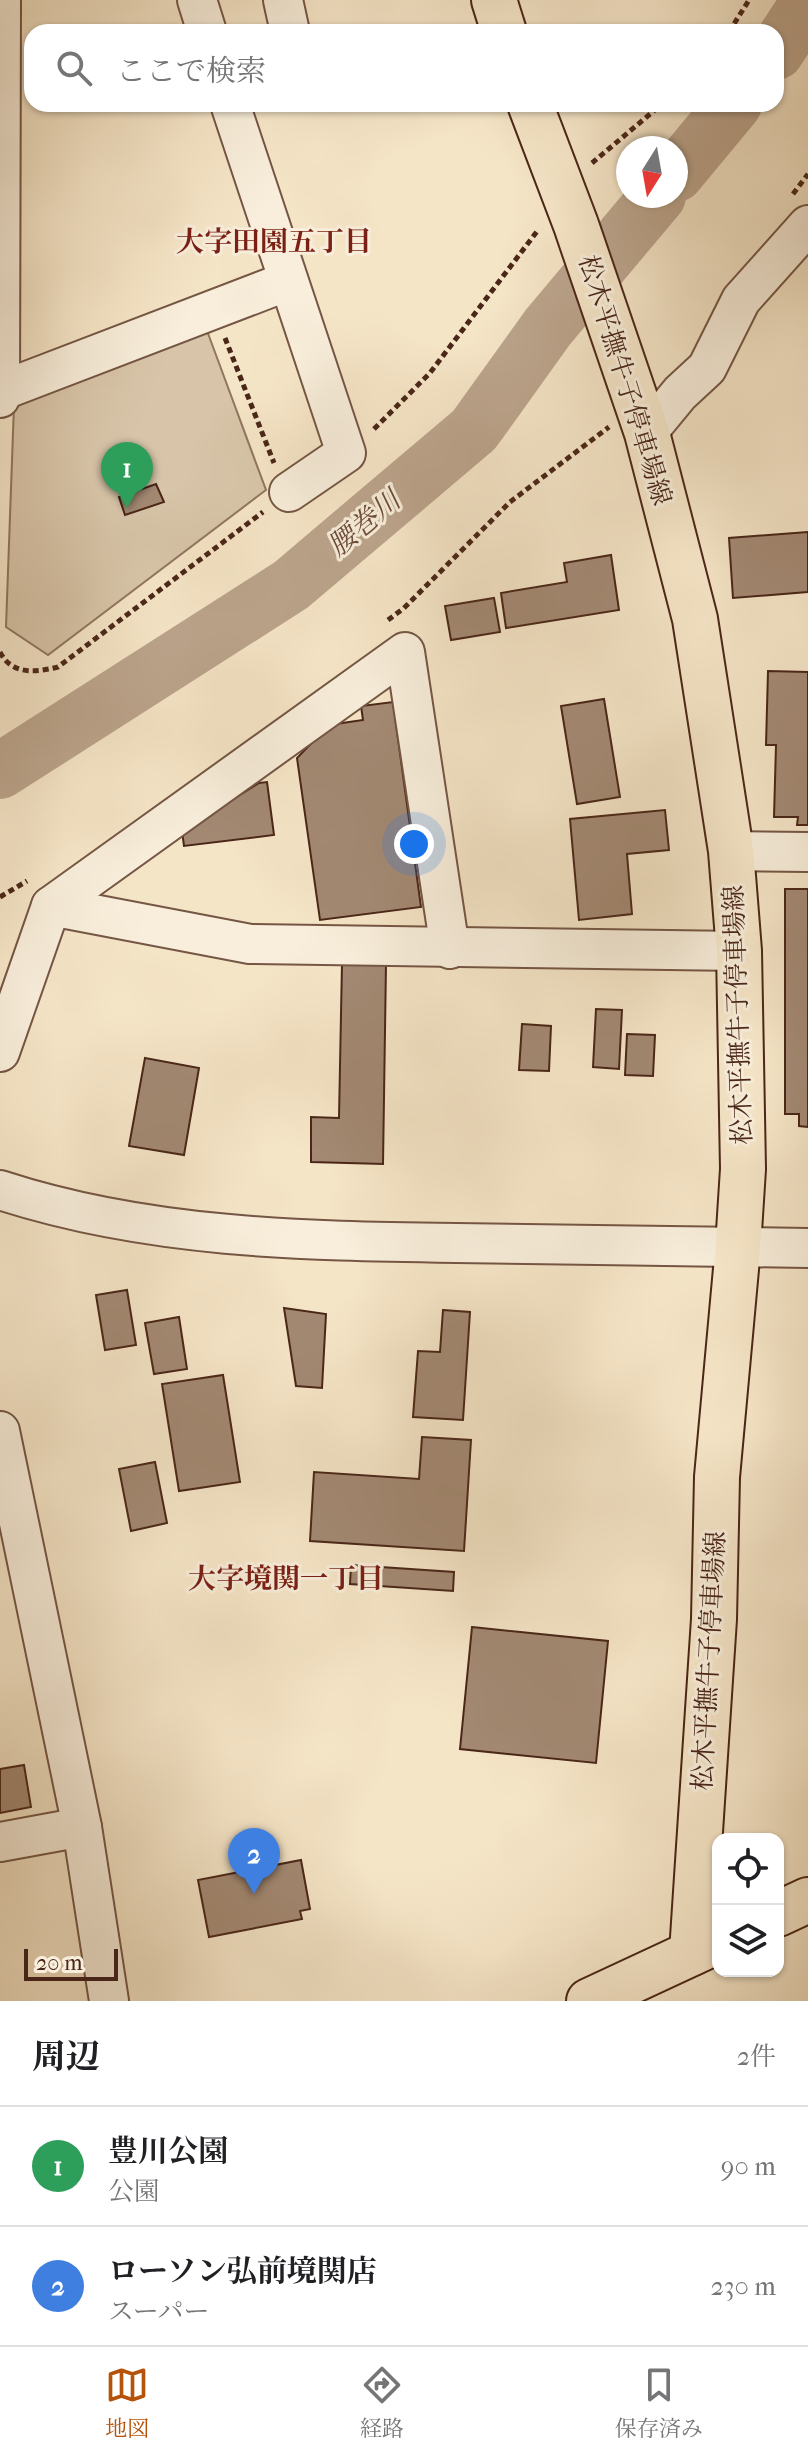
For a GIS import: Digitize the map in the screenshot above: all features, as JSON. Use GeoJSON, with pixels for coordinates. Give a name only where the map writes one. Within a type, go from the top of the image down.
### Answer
{"type":"FeatureCollection","features":[{"type":"Feature","properties":{"kind":"main road"},"geometry":{"type":"LineString","coordinates":[[494,0],[502,24]]}},
{"type":"Feature","properties":{"kind":"main road","name":"松木平撫牛子停車場線"},"geometry":{"type":"LineString","coordinates":[[533,112],[625,363],[642,419],[695,619],[731,851],[739,951],[743,1169],[717,1477],[705,1947]]}},
{"type":"Feature","properties":{"kind":"main road"},"geometry":{"type":"LineString","coordinates":[[784,1911],[808,1900]]}},
{"type":"Feature","properties":{"kind":"main road"},"geometry":{"type":"LineString","coordinates":[[589,2001],[705,1947]]}},
{"type":"Feature","properties":{"kind":"street"},"geometry":{"type":"LineString","coordinates":[[0,398],[1,0]]}},
{"type":"Feature","properties":{"kind":"street"},"geometry":{"type":"LineString","coordinates":[[197,0],[204,24]]}},
{"type":"Feature","properties":{"kind":"street"},"geometry":{"type":"LineString","coordinates":[[283,0],[288,24]]}},
{"type":"Feature","properties":{"kind":"street"},"geometry":{"type":"LineString","coordinates":[[233,112],[346,453],[279,492]]}},
{"type":"Feature","properties":{"kind":"street"},"geometry":{"type":"LineString","coordinates":[[642,419],[680,393],[707,368],[741,300],[808,225]]}},
{"type":"Feature","properties":{"kind":"street"},"geometry":{"type":"LineString","coordinates":[[1,391],[288,281]]}},
{"type":"Feature","properties":{"kind":"street"},"geometry":{"type":"LineString","coordinates":[[0,1052],[44,890],[405,652],[450,949]]}},
{"type":"Feature","properties":{"kind":"street"},"geometry":{"type":"LineString","coordinates":[[731,851],[808,852]]}},
{"type":"Feature","properties":{"kind":"street"},"geometry":{"type":"LineString","coordinates":[[44,890],[250,944],[739,951]]}},
{"type":"Feature","properties":{"kind":"street"},"geometry":{"type":"LineString","coordinates":[[0,1190],[54,1207],[194,1231],[336,1241],[808,1248]]}},
{"type":"Feature","properties":{"kind":"street"},"geometry":{"type":"LineString","coordinates":[[0,1431],[8,1505],[82,1827],[109,2001]]}},
{"type":"Feature","properties":{"kind":"street"},"geometry":{"type":"LineString","coordinates":[[0,1842],[82,1827]]}},
{"type":"Feature","properties":{"kind":"path"},"geometry":{"type":"LineString","coordinates":[[734,24],[749,0]]}},
{"type":"Feature","properties":{"kind":"path"},"geometry":{"type":"LineString","coordinates":[[346,453],[430,373],[570,210],[589,166],[653,112]]}},
{"type":"Feature","properties":{"kind":"path"},"geometry":{"type":"LineString","coordinates":[[0,652],[12,667],[25,671],[58,667],[279,492],[214,309]]}},
{"type":"Feature","properties":{"kind":"path"},"geometry":{"type":"LineString","coordinates":[[379,627],[404,608],[510,502],[642,419]]}},
{"type":"Feature","properties":{"kind":"path"},"geometry":{"type":"LineString","coordinates":[[0,897],[44,890]]}},
{"type":"Feature","properties":{"kind":"shaded area"},"geometry":{"type":"Polygon","coordinates":[[[206,328],[266,490],[48,655],[6,627],[14,405],[206,328]]]}},
{"type":"Feature","properties":{"kind":"building"},"geometry":{"type":"Polygon","coordinates":[[[156,484],[164,502],[125,515],[119,497],[156,484]]]}},
{"type":"Feature","properties":{"kind":"building"},"geometry":{"type":"Polygon","coordinates":[[[808,532],[808,592],[733,598],[729,538],[808,532]]]}},
{"type":"Feature","properties":{"kind":"building"},"geometry":{"type":"Polygon","coordinates":[[[611,555],[619,610],[506,628],[501,593],[567,582],[564,563],[611,555]]]}},
{"type":"Feature","properties":{"kind":"building"},"geometry":{"type":"Polygon","coordinates":[[[494,598],[500,632],[451,640],[445,606],[494,598]]]}},
{"type":"Feature","properties":{"kind":"building"},"geometry":{"type":"Polygon","coordinates":[[[768,671],[808,672],[808,825],[797,825],[798,817],[774,817],[776,745],[766,745],[768,671]]]}},
{"type":"Feature","properties":{"kind":"building"},"geometry":{"type":"Polygon","coordinates":[[[604,699],[620,797],[577,804],[561,706],[604,699]]]}},
{"type":"Feature","properties":{"kind":"building"},"geometry":{"type":"Polygon","coordinates":[[[393,702],[421,907],[320,920],[297,758],[329,725],[363,720],[361,706],[393,702]]]}},
{"type":"Feature","properties":{"kind":"building"},"geometry":{"type":"Polygon","coordinates":[[[267,782],[274,835],[184,846],[182,831],[259,783],[267,782]]]}},
{"type":"Feature","properties":{"kind":"building"},"geometry":{"type":"Polygon","coordinates":[[[665,810],[669,850],[627,854],[632,914],[579,920],[570,819],[665,810]]]}},
{"type":"Feature","properties":{"kind":"building"},"geometry":{"type":"Polygon","coordinates":[[[785,889],[808,889],[808,1127],[799,1126],[799,1114],[785,1114],[785,889]]]}},
{"type":"Feature","properties":{"kind":"building"},"geometry":{"type":"Polygon","coordinates":[[[342,963],[386,964],[383,1164],[311,1162],[311,1117],[339,1118],[342,963]]]}},
{"type":"Feature","properties":{"kind":"building"},"geometry":{"type":"Polygon","coordinates":[[[596,1009],[622,1010],[619,1069],[593,1067],[596,1009]]]}},
{"type":"Feature","properties":{"kind":"building"},"geometry":{"type":"Polygon","coordinates":[[[522,1024],[551,1026],[549,1071],[519,1070],[522,1024]]]}},
{"type":"Feature","properties":{"kind":"building"},"geometry":{"type":"Polygon","coordinates":[[[627,1034],[655,1035],[653,1076],[625,1075],[627,1034]]]}},
{"type":"Feature","properties":{"kind":"building"},"geometry":{"type":"Polygon","coordinates":[[[145,1058],[199,1068],[184,1155],[129,1146],[145,1058]]]}},
{"type":"Feature","properties":{"kind":"building"},"geometry":{"type":"Polygon","coordinates":[[[127,1290],[136,1345],[105,1350],[96,1295],[127,1290]]]}},
{"type":"Feature","properties":{"kind":"building"},"geometry":{"type":"Polygon","coordinates":[[[284,1308],[326,1314],[322,1388],[296,1386],[284,1308]]]}},
{"type":"Feature","properties":{"kind":"building"},"geometry":{"type":"Polygon","coordinates":[[[443,1310],[470,1312],[463,1420],[413,1417],[418,1351],[440,1352],[443,1310]]]}},
{"type":"Feature","properties":{"kind":"building"},"geometry":{"type":"Polygon","coordinates":[[[179,1317],[187,1369],[154,1374],[145,1323],[179,1317]]]}},
{"type":"Feature","properties":{"kind":"building"},"geometry":{"type":"Polygon","coordinates":[[[223,1375],[240,1482],[179,1491],[162,1384],[223,1375]]]}},
{"type":"Feature","properties":{"kind":"building"},"geometry":{"type":"Polygon","coordinates":[[[422,1437],[471,1440],[464,1551],[310,1541],[314,1472],[419,1479],[422,1437]]]}},
{"type":"Feature","properties":{"kind":"building"},"geometry":{"type":"Polygon","coordinates":[[[155,1462],[167,1523],[131,1531],[119,1469],[155,1462]]]}},
{"type":"Feature","properties":{"kind":"building"},"geometry":{"type":"Polygon","coordinates":[[[351,1565],[454,1572],[453,1591],[350,1584],[351,1565]]]}},
{"type":"Feature","properties":{"kind":"building"},"geometry":{"type":"Polygon","coordinates":[[[472,1627],[608,1641],[596,1763],[460,1749],[472,1627]]]}},
{"type":"Feature","properties":{"kind":"building"},"geometry":{"type":"Polygon","coordinates":[[[24,1765],[31,1807],[0,1813],[0,1769],[24,1765]]]}},
{"type":"Feature","properties":{"kind":"building"},"geometry":{"type":"Polygon","coordinates":[[[301,1860],[310,1909],[300,1911],[302,1919],[209,1937],[198,1880],[301,1860]]]}},
{"type":"Feature","properties":{"kind":"waterway","name":"腰巻川"},"geometry":{"type":"LineString","coordinates":[[784,40],[808,3]]}},
{"type":"Feature","properties":{"kind":"waterway","name":"腰巻川"},"geometry":{"type":"LineString","coordinates":[[688,160],[727,112]]}},
{"type":"Feature","properties":{"kind":"waterway","name":"腰巻川"},"geometry":{"type":"LineString","coordinates":[[0,771],[291,585],[474,430],[548,327],[648,208]]}},
{"type":"Feature","properties":{"kind":"place","name":"豊川公園"},"geometry":{"type":"Point","coordinates":[127,508]}},
{"type":"Feature","properties":{"kind":"place","name":"ローソン弘前境関店"},"geometry":{"type":"Point","coordinates":[254,1894]}},
{"type":"Feature","properties":{"kind":"district","name":"大字田園五丁目"},"geometry":{"type":"Point","coordinates":[274,241]}},
{"type":"Feature","properties":{"kind":"district","name":"大字境関一丁目"},"geometry":{"type":"Point","coordinates":[286,1578]}}]}
